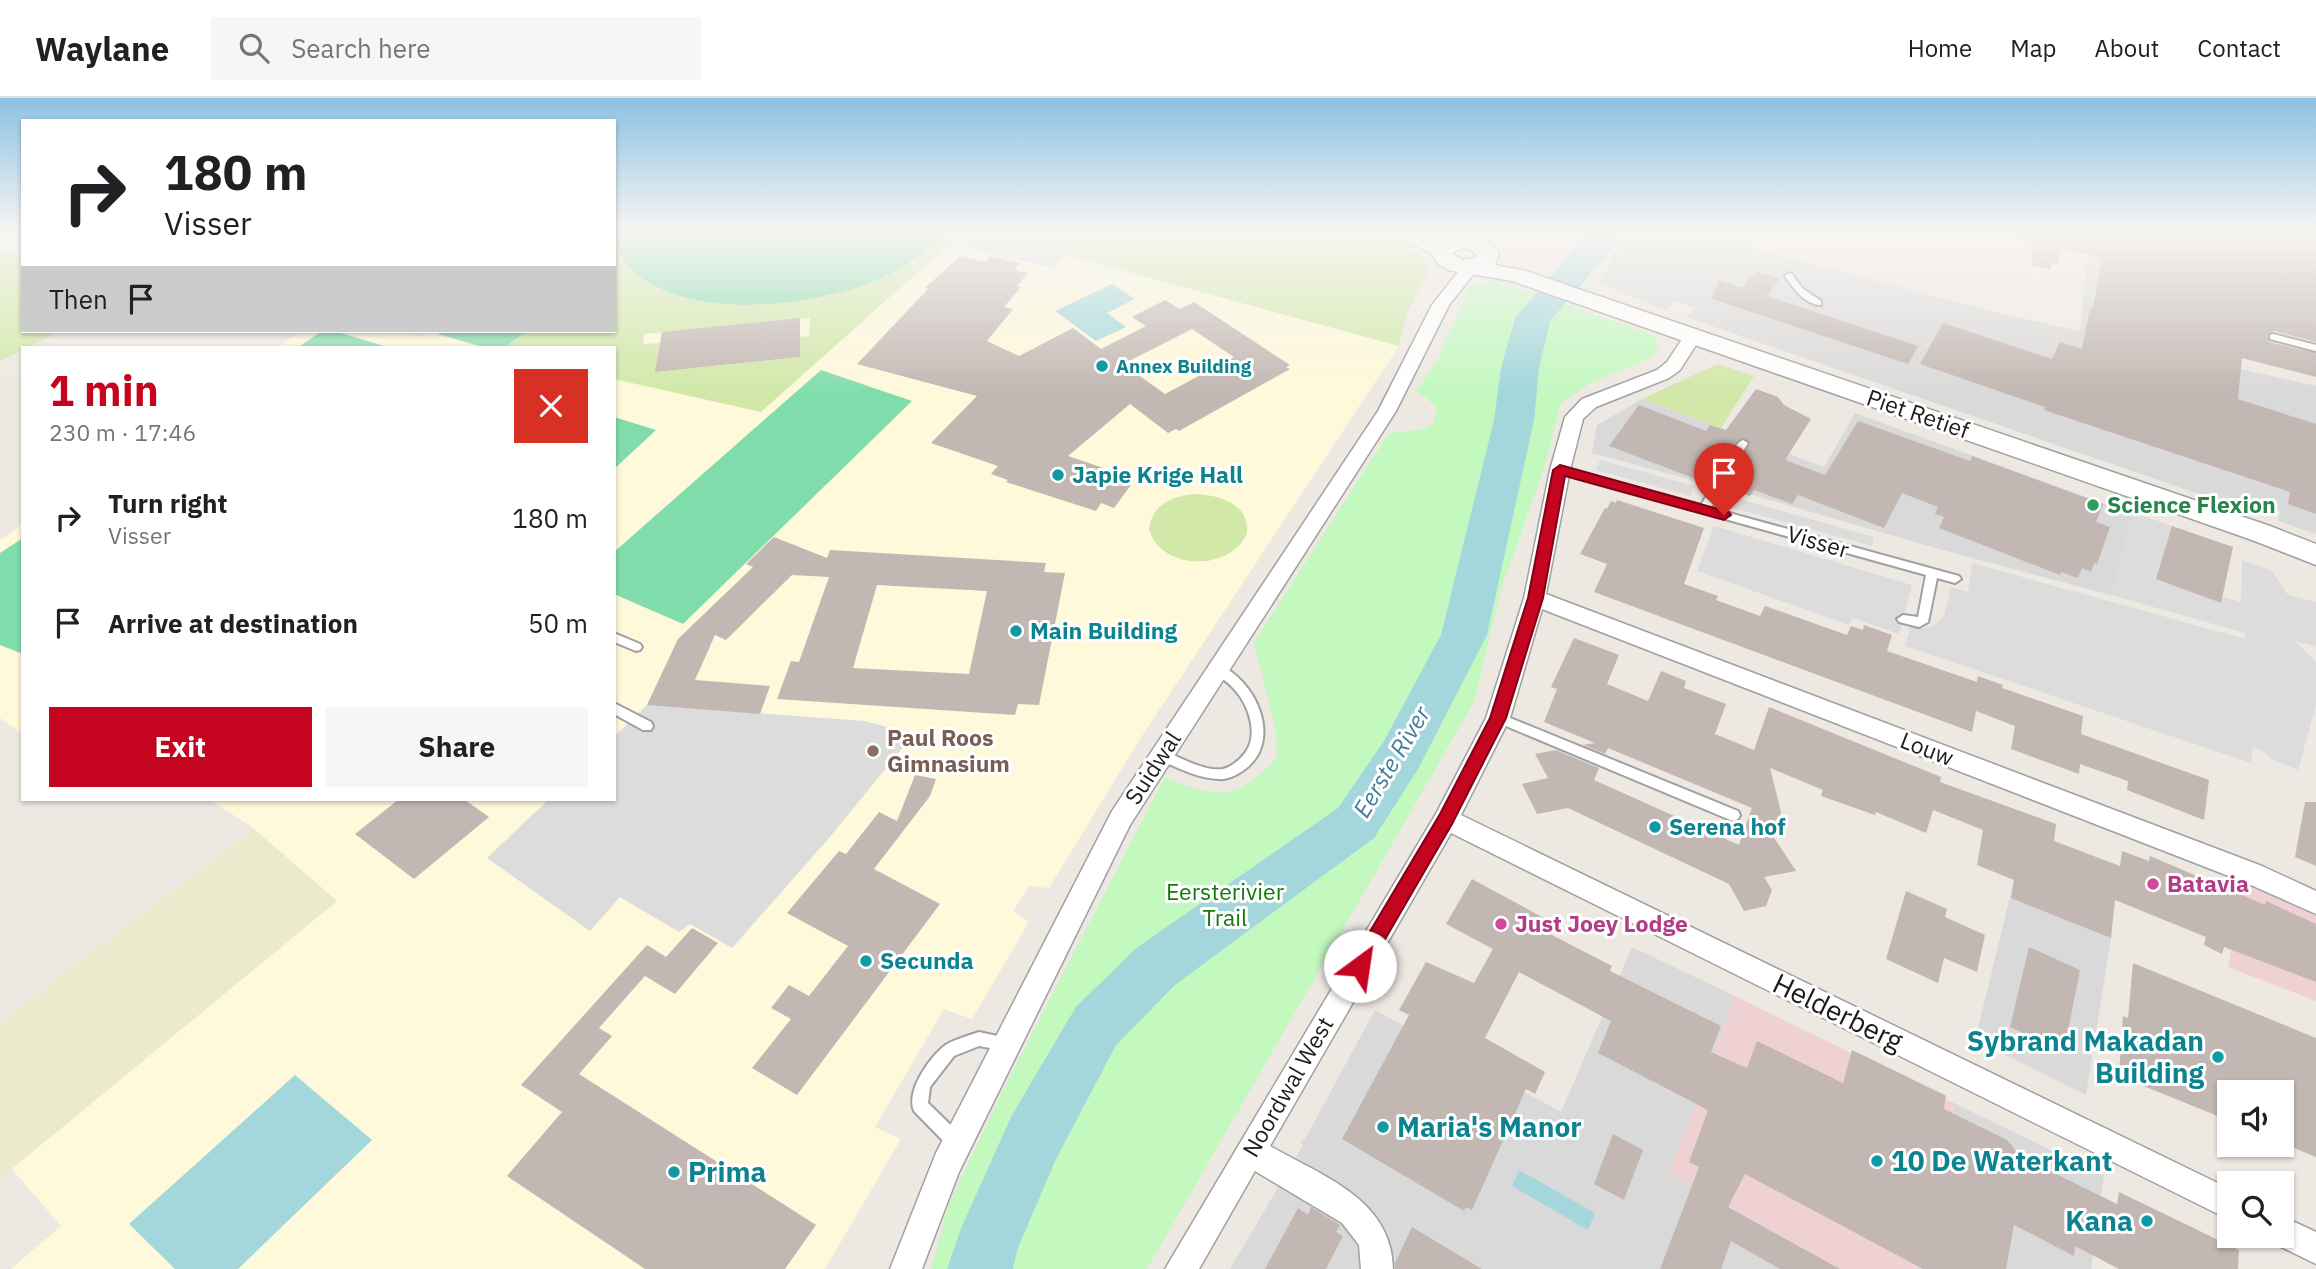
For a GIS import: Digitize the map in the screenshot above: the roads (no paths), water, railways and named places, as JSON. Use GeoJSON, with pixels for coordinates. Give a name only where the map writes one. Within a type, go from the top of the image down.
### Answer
{"type":"FeatureCollection","features":[{"type":"Feature","properties":{"kind":"street","name":"Suidwal"},"geometry":{"type":"LineString","coordinates":[[906,1269],[931,1200],[957,1143],[1121,818],[1387,411],[1448,294],[1458,285]]}},
{"type":"Feature","properties":{"kind":"street","name":"Piet Retief"},"geometry":{"type":"LineString","coordinates":[[1542,285],[2221,519],[2316,555]]}},
{"type":"Feature","properties":{"kind":"street","name":"Noordwal West"},"geometry":{"type":"LineString","coordinates":[[1181,1269],[1446,819],[1498,718],[1535,598],[1560,470],[1574,417],[1580,409],[1663,374],[1674,366],[1692,337]]}},
{"type":"Feature","properties":{"kind":"street","name":"Louw"},"geometry":{"type":"LineString","coordinates":[[1535,598],[2253,874],[2316,903]]}},
{"type":"Feature","properties":{"kind":"street","name":"Helderberg"},"geometry":{"type":"LineString","coordinates":[[1446,819],[2217,1199]]}},
{"type":"Feature","properties":{"kind":"street"},"geometry":{"type":"LineString","coordinates":[[1251,1151],[1353,1212],[1365,1225],[1376,1245],[1377,1269]]}},
{"type":"Feature","properties":{"kind":"street"},"geometry":{"type":"LineString","coordinates":[[2294,1237],[2316,1248]]}},
{"type":"Feature","properties":{"kind":"lane"},"geometry":{"type":"LineString","coordinates":[[1795,285],[1818,303]]}},
{"type":"Feature","properties":{"kind":"lane"},"geometry":{"type":"LineString","coordinates":[[2273,337],[2316,348]]}},
{"type":"Feature","properties":{"kind":"lane"},"geometry":{"type":"LineString","coordinates":[[1703,510],[1743,443]]}},
{"type":"Feature","properties":{"kind":"lane","name":"Visser"},"geometry":{"type":"LineString","coordinates":[[1560,470],[1955,579]]}},
{"type":"Feature","properties":{"kind":"lane"},"geometry":{"type":"LineString","coordinates":[[1903,619],[1919,623],[1924,619],[1932,573]]}},
{"type":"Feature","properties":{"kind":"lane"},"geometry":{"type":"LineString","coordinates":[[616,638],[636,647]]}},
{"type":"Feature","properties":{"kind":"lane"},"geometry":{"type":"LineString","coordinates":[[1161,755],[1220,774],[1233,771],[1256,749],[1259,733],[1255,715],[1241,688],[1217,669]]}},
{"type":"Feature","properties":{"kind":"lane"},"geometry":{"type":"LineString","coordinates":[[616,709],[647,726]]}},
{"type":"Feature","properties":{"kind":"lane"},"geometry":{"type":"LineString","coordinates":[[1498,718],[1733,815]]}},
{"type":"Feature","properties":{"kind":"lane"},"geometry":{"type":"LineString","coordinates":[[957,1143],[920,1106],[923,1084],[949,1051],[979,1039],[1006,1044]]}},
{"type":"Feature","properties":{"kind":"water"},"geometry":{"type":"Polygon","coordinates":[[[1111,285],[1135,299],[1107,313],[1126,327],[1096,341],[1055,311],[1111,285]]]}},
{"type":"Feature","properties":{"kind":"water"},"geometry":{"type":"Polygon","coordinates":[[[295,1075],[372,1140],[238,1269],[175,1269],[129,1224],[295,1075]]]}},
{"type":"Feature","properties":{"kind":"water"},"geometry":{"type":"Polygon","coordinates":[[[1519,1170],[1595,1213],[1588,1230],[1512,1186],[1519,1170]]]}},
{"type":"Feature","properties":{"kind":"waterway","name":"Eerste River"},"geometry":{"type":"LineString","coordinates":[[980,1269],[985,1249],[1034,1137],[1096,1026],[1155,967],[1356,823],[1401,755],[1464,635],[1514,420],[1520,368],[1533,318],[1564,285]]}},
{"type":"Feature","properties":{"kind":"place","name":"Annex Building"},"geometry":{"type":"Point","coordinates":[1102,366]}},
{"type":"Feature","properties":{"kind":"place","name":"Japie Krige Hall"},"geometry":{"type":"Point","coordinates":[1058,475]}},
{"type":"Feature","properties":{"kind":"place","name":"Science Flexion"},"geometry":{"type":"Point","coordinates":[2093,505]}},
{"type":"Feature","properties":{"kind":"place","name":"Main Building"},"geometry":{"type":"Point","coordinates":[1016,631]}},
{"type":"Feature","properties":{"kind":"place","name":"Paul Roos Gimnasium"},"geometry":{"type":"Point","coordinates":[873,751]}},
{"type":"Feature","properties":{"kind":"place","name":"Serena hof"},"geometry":{"type":"Point","coordinates":[1655,827]}},
{"type":"Feature","properties":{"kind":"place","name":"Batavia"},"geometry":{"type":"Point","coordinates":[2153,884]}},
{"type":"Feature","properties":{"kind":"place","name":"Just Joey Lodge"},"geometry":{"type":"Point","coordinates":[1501,924]}},
{"type":"Feature","properties":{"kind":"place","name":"Secunda"},"geometry":{"type":"Point","coordinates":[866,961]}},
{"type":"Feature","properties":{"kind":"place","name":"Sybrand Makadan Building"},"geometry":{"type":"Point","coordinates":[2218,1057]}},
{"type":"Feature","properties":{"kind":"place","name":"Maria's Manor"},"geometry":{"type":"Point","coordinates":[1383,1127]}},
{"type":"Feature","properties":{"kind":"place","name":"10 De Waterkant"},"geometry":{"type":"Point","coordinates":[1877,1161]}},
{"type":"Feature","properties":{"kind":"place","name":"Prima"},"geometry":{"type":"Point","coordinates":[674,1172]}},
{"type":"Feature","properties":{"kind":"place","name":"Kana"},"geometry":{"type":"Point","coordinates":[2147,1221]}},
{"type":"Feature","properties":{"kind":"park label","name":"Eersterivier Trail"},"geometry":{"type":"Point","coordinates":[1225,905]}}]}
